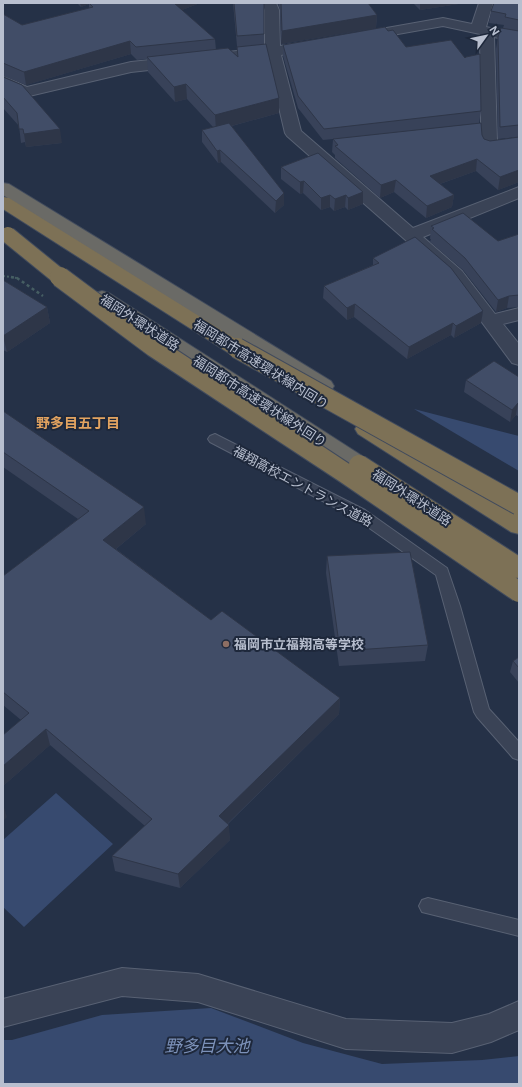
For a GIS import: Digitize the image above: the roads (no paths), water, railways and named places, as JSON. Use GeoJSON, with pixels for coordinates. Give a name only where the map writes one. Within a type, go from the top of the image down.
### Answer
{"type":"FeatureCollection","features":[{"type":"Feature","properties":{"kind":"highway"},"geometry":{"type":"LineString","coordinates":[[3,188],[519,509]]}},
{"type":"Feature","properties":{"kind":"highway","name":"福岡都市高速環状線内回り"},"geometry":{"type":"LineString","coordinates":[[3,202],[519,526]]}},
{"type":"Feature","properties":{"kind":"highway"},"geometry":{"type":"LineString","coordinates":[[5,234],[74,289],[154,347],[345,473],[519,592]]}},
{"type":"Feature","properties":{"kind":"highway","name":"福岡都市高速環状線外回り"},"geometry":{"type":"LineString","coordinates":[[5,234],[206,367],[519,567]]}},
{"type":"Feature","properties":{"kind":"highway"},"geometry":{"type":"LineString","coordinates":[[237,348],[519,505]]}},
{"type":"Feature","properties":{"kind":"street"},"geometry":{"type":"LineString","coordinates":[[269,3],[272,10],[273,52],[293,133],[456,275],[519,358]]}},
{"type":"Feature","properties":{"kind":"street"},"geometry":{"type":"LineString","coordinates":[[486,3],[483,30],[490,147],[519,143]]}},
{"type":"Feature","properties":{"kind":"street"},"geometry":{"type":"LineString","coordinates":[[350,38],[443,22],[519,38]]}},
{"type":"Feature","properties":{"kind":"street"},"geometry":{"type":"LineString","coordinates":[[3,99],[25,92],[131,67],[273,52],[327,42]]}},
{"type":"Feature","properties":{"kind":"street"},"geometry":{"type":"LineString","coordinates":[[3,81],[25,92]]}},
{"type":"Feature","properties":{"kind":"street"},"geometry":{"type":"LineString","coordinates":[[435,134],[489,128]]}},
{"type":"Feature","properties":{"kind":"street"},"geometry":{"type":"LineString","coordinates":[[310,148],[334,145]]}},
{"type":"Feature","properties":{"kind":"street"},"geometry":{"type":"LineString","coordinates":[[410,235],[519,192]]}},
{"type":"Feature","properties":{"kind":"street"},"geometry":{"type":"LineString","coordinates":[[491,321],[519,314]]}},
{"type":"Feature","properties":{"kind":"street"},"geometry":{"type":"LineString","coordinates":[[3,1013],[122,982],[198,988],[346,1034],[452,1038],[491,1028],[519,1015]]}},
{"type":"Feature","properties":{"kind":"lane","name":"福翔高校エントランス道路"},"geometry":{"type":"LineString","coordinates":[[214,439],[360,514],[442,572],[453,606],[482,712],[519,753]]}},
{"type":"Feature","properties":{"kind":"lane"},"geometry":{"type":"LineString","coordinates":[[428,906],[519,928]]}},
{"type":"Feature","properties":{"kind":"water"},"geometry":{"type":"Polygon","coordinates":[[[414,409],[519,436],[519,471],[414,409]]]}},
{"type":"Feature","properties":{"kind":"water"},"geometry":{"type":"Polygon","coordinates":[[[56,793],[113,844],[24,927],[3,907],[3,840],[56,793]]]}},
{"type":"Feature","properties":{"kind":"water","name":"野多目大池"},"geometry":{"type":"Polygon","coordinates":[[[211,1008],[303,1043],[382,1064],[482,1060],[519,1056],[519,1084],[3,1084],[3,1040],[12,1040],[102,1015],[211,1008]]]}},
{"type":"Feature","properties":{"kind":"place","name":"福岡市立福翔高等学校"},"geometry":{"type":"Point","coordinates":[226,644]}},
{"type":"Feature","properties":{"kind":"district","name":"野多目五丁目"},"geometry":{"type":"Point","coordinates":[78,423]}}]}
